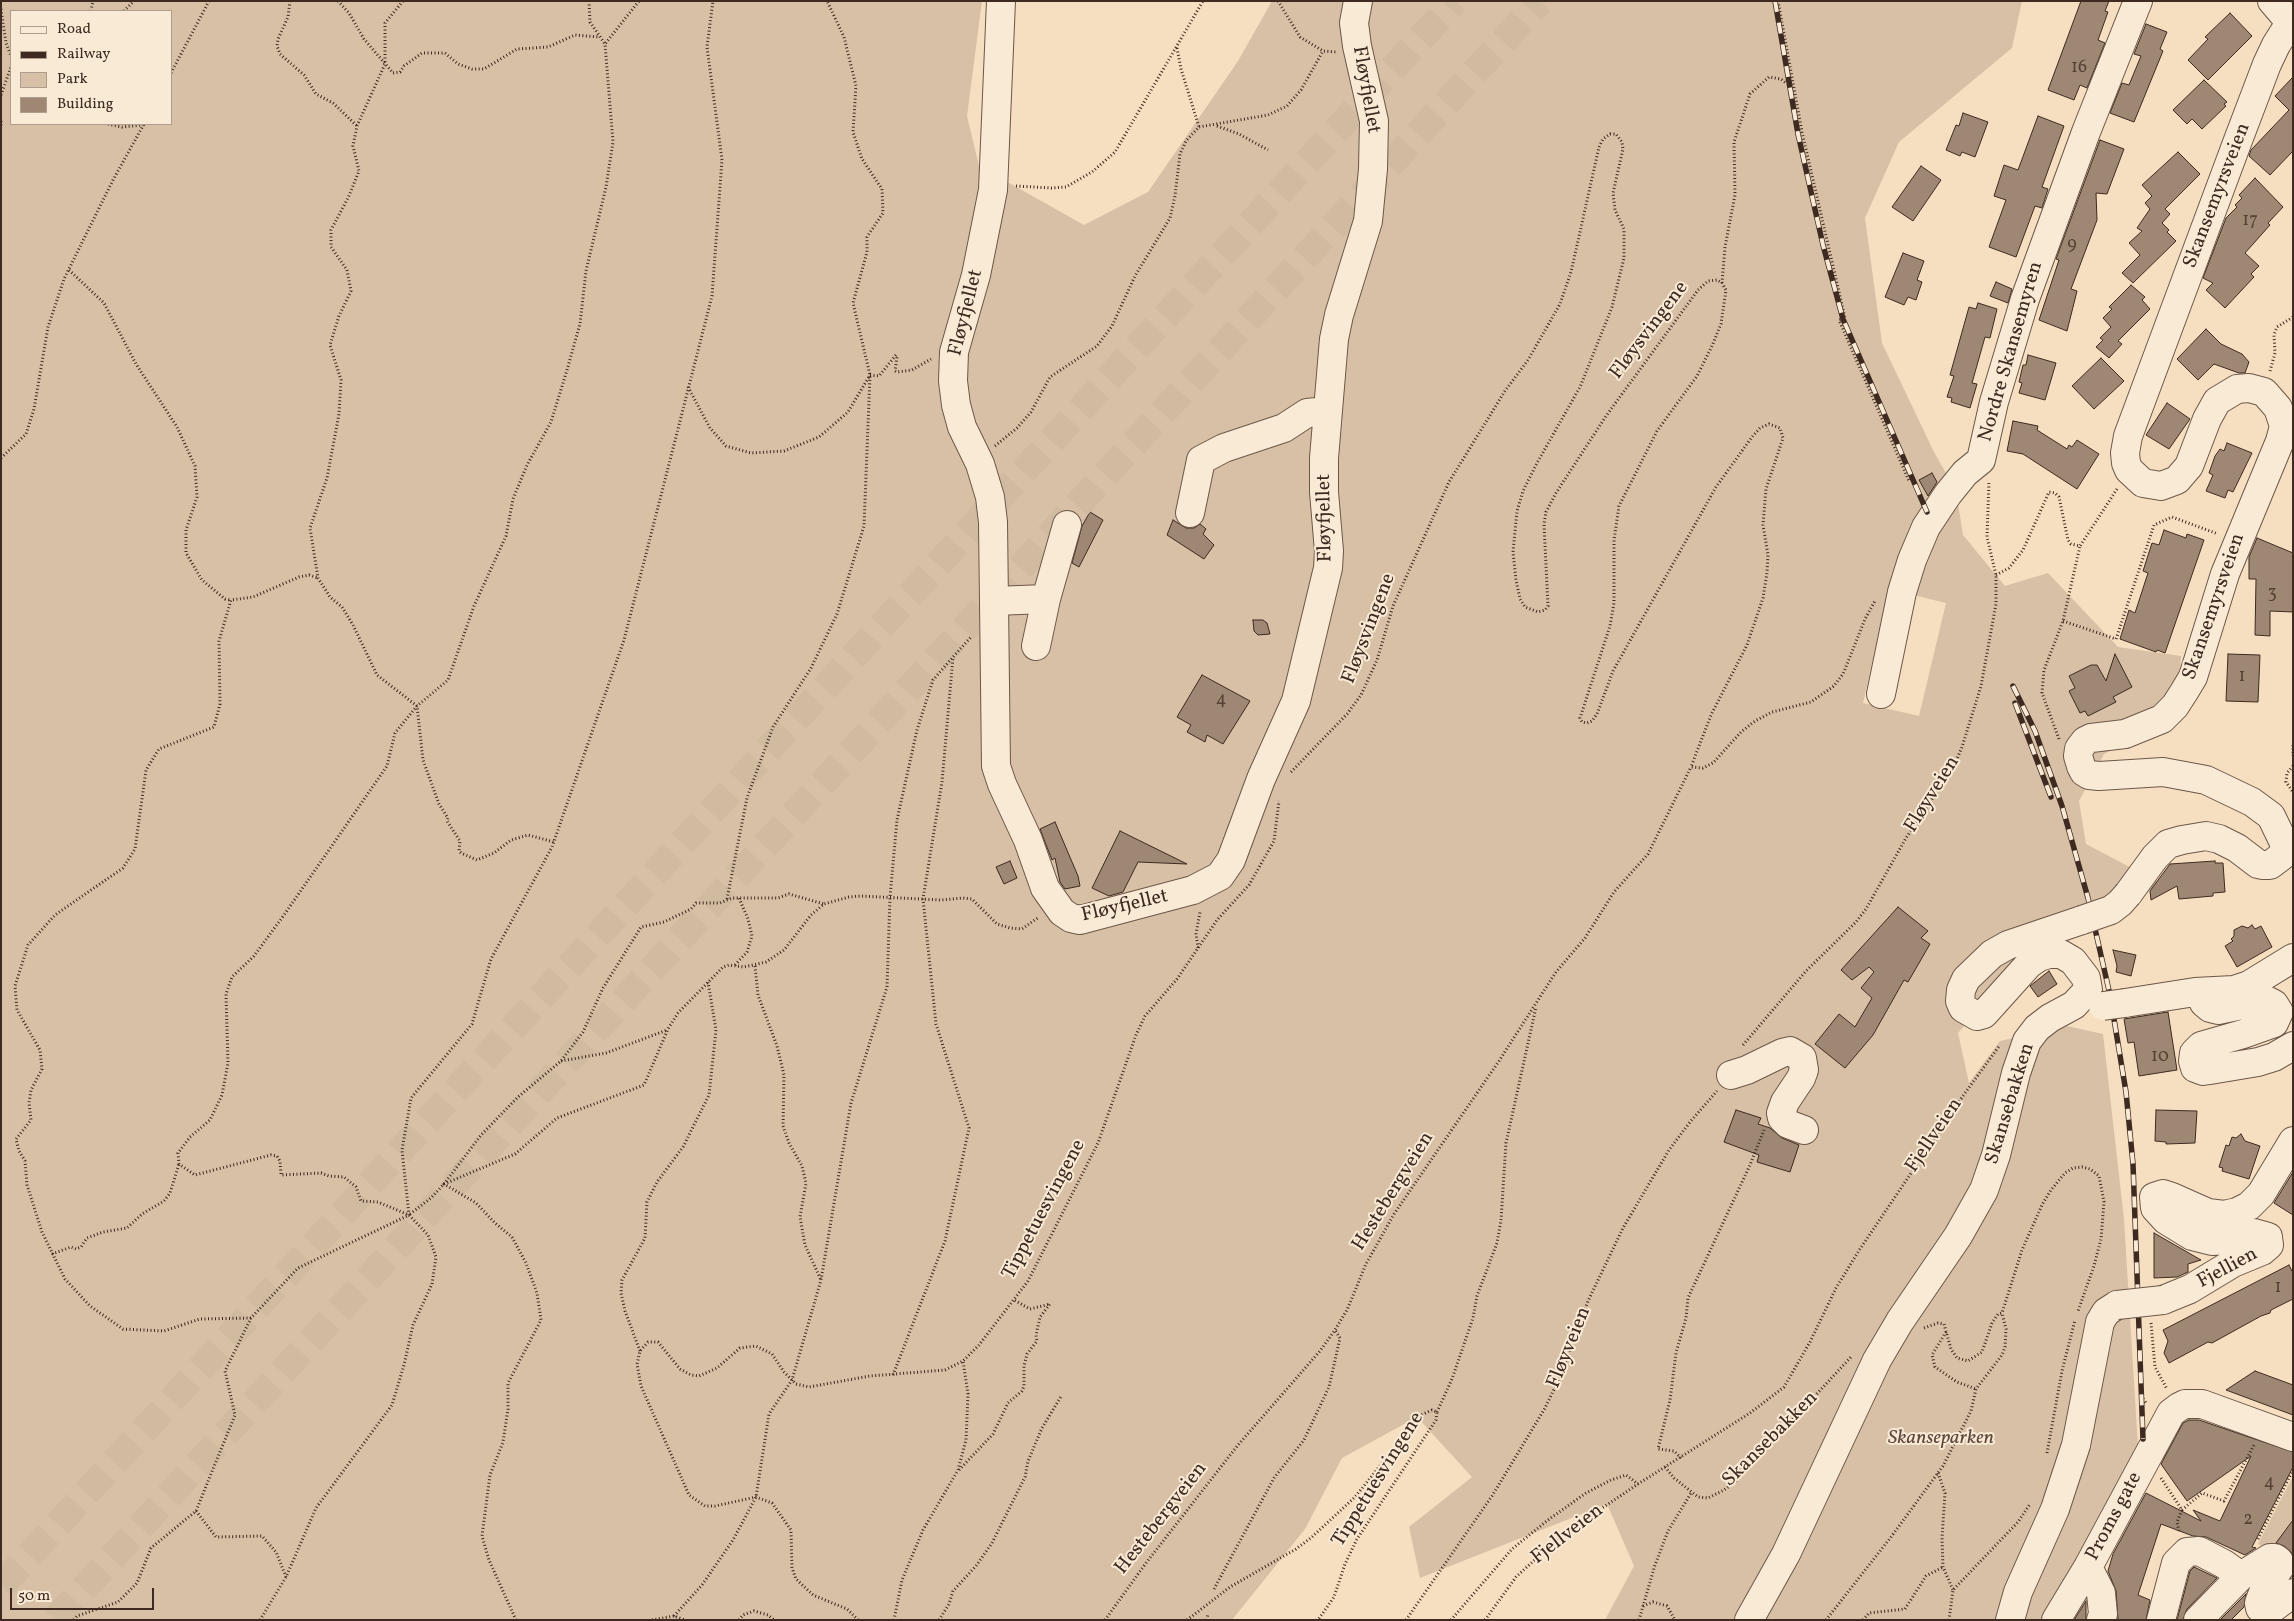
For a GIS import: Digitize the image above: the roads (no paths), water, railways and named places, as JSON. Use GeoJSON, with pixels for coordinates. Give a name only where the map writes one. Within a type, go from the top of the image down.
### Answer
{"type":"FeatureCollection","features":[{"type":"Feature","properties":{"kind":"street","name":"Fløyfjellet"},"geometry":{"type":"LineString","coordinates":[[1001,1],[993,190],[976,275],[954,352],[953,381],[956,405],[962,427],[978,460],[990,497],[993,522],[996,766],[1002,784],[1028,840],[1045,888],[1062,912],[1071,918],[1080,920],[1193,890],[1220,876],[1231,860],[1261,778],[1296,701],[1328,568],[1329,536],[1324,492],[1327,410],[1339,315],[1368,222],[1372,178],[1374,121],[1354,23],[1358,1]]}},
{"type":"Feature","properties":{"kind":"street","name":"Nordre Skansemyren"},"geometry":{"type":"LineString","coordinates":[[1881,694],[1902,592],[1926,527],[1964,473],[1981,460],[1994,402],[2025,298],[2083,141],[2138,1]]}},
{"type":"Feature","properties":{"kind":"street","name":"Skansemyrsveien"},"geometry":{"type":"LineString","coordinates":[[2074,1005],[2088,990],[2086,978],[2073,960],[2061,954],[2039,957],[2028,964],[1984,1014],[1977,1016],[1969,1014],[1963,1008],[1960,1000],[1961,990],[1966,979],[1992,954],[2008,945],[2111,910],[2128,894],[2168,844],[2206,836],[2219,839],[2238,848],[2258,864],[2263,865],[2270,865],[2282,856],[2286,845],[2271,816],[2252,802],[2206,780],[2163,772],[2089,775],[2084,772],[2078,756],[2079,749],[2085,741],[2091,738],[2125,734],[2162,719],[2175,706],[2193,677],[2225,574],[2280,441],[2284,426],[2278,408],[2264,392],[2249,388],[2237,389],[2217,400],[2189,466],[2177,480],[2162,486],[2143,483],[2129,470],[2125,453],[2128,436],[2285,14]]}},
{"type":"Feature","properties":{"kind":"street"},"geometry":{"type":"LineString","coordinates":[[1190,513],[1201,460],[1224,448],[1284,428],[1307,413],[1327,410]]}},
{"type":"Feature","properties":{"kind":"street"},"geometry":{"type":"LineString","coordinates":[[1036,646],[1046,599],[1067,525]]}},
{"type":"Feature","properties":{"kind":"street"},"geometry":{"type":"LineString","coordinates":[[994,605],[1046,599]]}},
{"type":"Feature","properties":{"kind":"street"},"geometry":{"type":"LineString","coordinates":[[2074,1005],[2114,1004],[2199,992],[2234,990],[2249,986],[2293,958]]}},
{"type":"Feature","properties":{"kind":"street"},"geometry":{"type":"LineString","coordinates":[[2199,992],[2204,1004],[2210,1008],[2218,1010],[2266,1000],[2274,1004],[2279,1012],[2274,1023],[2201,1046],[2194,1053],[2193,1061],[2196,1068],[2203,1071],[2258,1062],[2274,1057],[2293,1046]]}},
{"type":"Feature","properties":{"kind":"street","name":"Skansebakken"},"geometry":{"type":"LineString","coordinates":[[1749,1620],[1786,1554],[1877,1360],[1900,1321],[1958,1236],[1984,1190],[1996,1154],[2016,1073],[2028,1041],[2037,1028],[2050,1018],[2074,1005]]}},
{"type":"Feature","properties":{"kind":"street"},"geometry":{"type":"LineString","coordinates":[[1730,1075],[1747,1070],[1790,1051],[1802,1058],[1804,1070],[1801,1078],[1784,1102],[1782,1118],[1788,1124],[1804,1130]]}},
{"type":"Feature","properties":{"kind":"street","name":"Fjellien"},"geometry":{"type":"LineString","coordinates":[[2010,1620],[2018,1592],[2055,1509],[2076,1445],[2100,1322],[2106,1312],[2117,1305],[2157,1311],[2233,1263],[2262,1251],[2269,1245],[2268,1237],[2254,1233],[2228,1240],[2212,1241],[2192,1236],[2166,1220],[2156,1208],[2154,1197],[2163,1194],[2208,1213],[2224,1215],[2237,1212],[2249,1206],[2261,1194],[2293,1141]]}},
{"type":"Feature","properties":{"kind":"street","name":"Proms gate"},"geometry":{"type":"LineString","coordinates":[[2056,1620],[2088,1567],[2171,1414],[2185,1404],[2202,1404],[2293,1437]]}},
{"type":"Feature","properties":{"kind":"street"},"geometry":{"type":"LineString","coordinates":[[2161,1620],[2176,1563],[2187,1552],[2199,1550],[2241,1576]]}},
{"type":"Feature","properties":{"kind":"street"},"geometry":{"type":"LineString","coordinates":[[2198,1620],[2241,1576],[2262,1562],[2275,1558],[2281,1566],[2264,1590],[2259,1603],[2260,1608],[2266,1610],[2273,1608],[2293,1593]]}},
{"type":"Feature","properties":{"kind":"street"},"geometry":{"type":"LineString","coordinates":[[2088,1567],[2101,1593],[2103,1614],[2101,1620]]}},
{"type":"Feature","properties":{"kind":"tunnel"},"geometry":{"type":"LineString","coordinates":[[1,1586],[1455,1]]}},
{"type":"Feature","properties":{"kind":"tunnel"},"geometry":{"type":"LineString","coordinates":[[55,1620],[1540,1]]}},
{"type":"Feature","properties":{"kind":"railway"},"geometry":{"type":"LineString","coordinates":[[1775,1],[1798,134],[1823,245],[1843,319],[1927,512]]}},
{"type":"Feature","properties":{"kind":"railway"},"geometry":{"type":"LineString","coordinates":[[2013,686],[2035,731],[2062,806],[2088,898],[2110,995],[2126,1092],[2133,1164],[2143,1439]]}},
{"type":"Feature","properties":{"kind":"railway"},"geometry":{"type":"LineString","coordinates":[[2015,703],[2051,797]]}},
{"type":"Feature","properties":{"kind":"park label","name":"Skanseparken"},"geometry":{"type":"Point","coordinates":[1941,1439]}}]}
